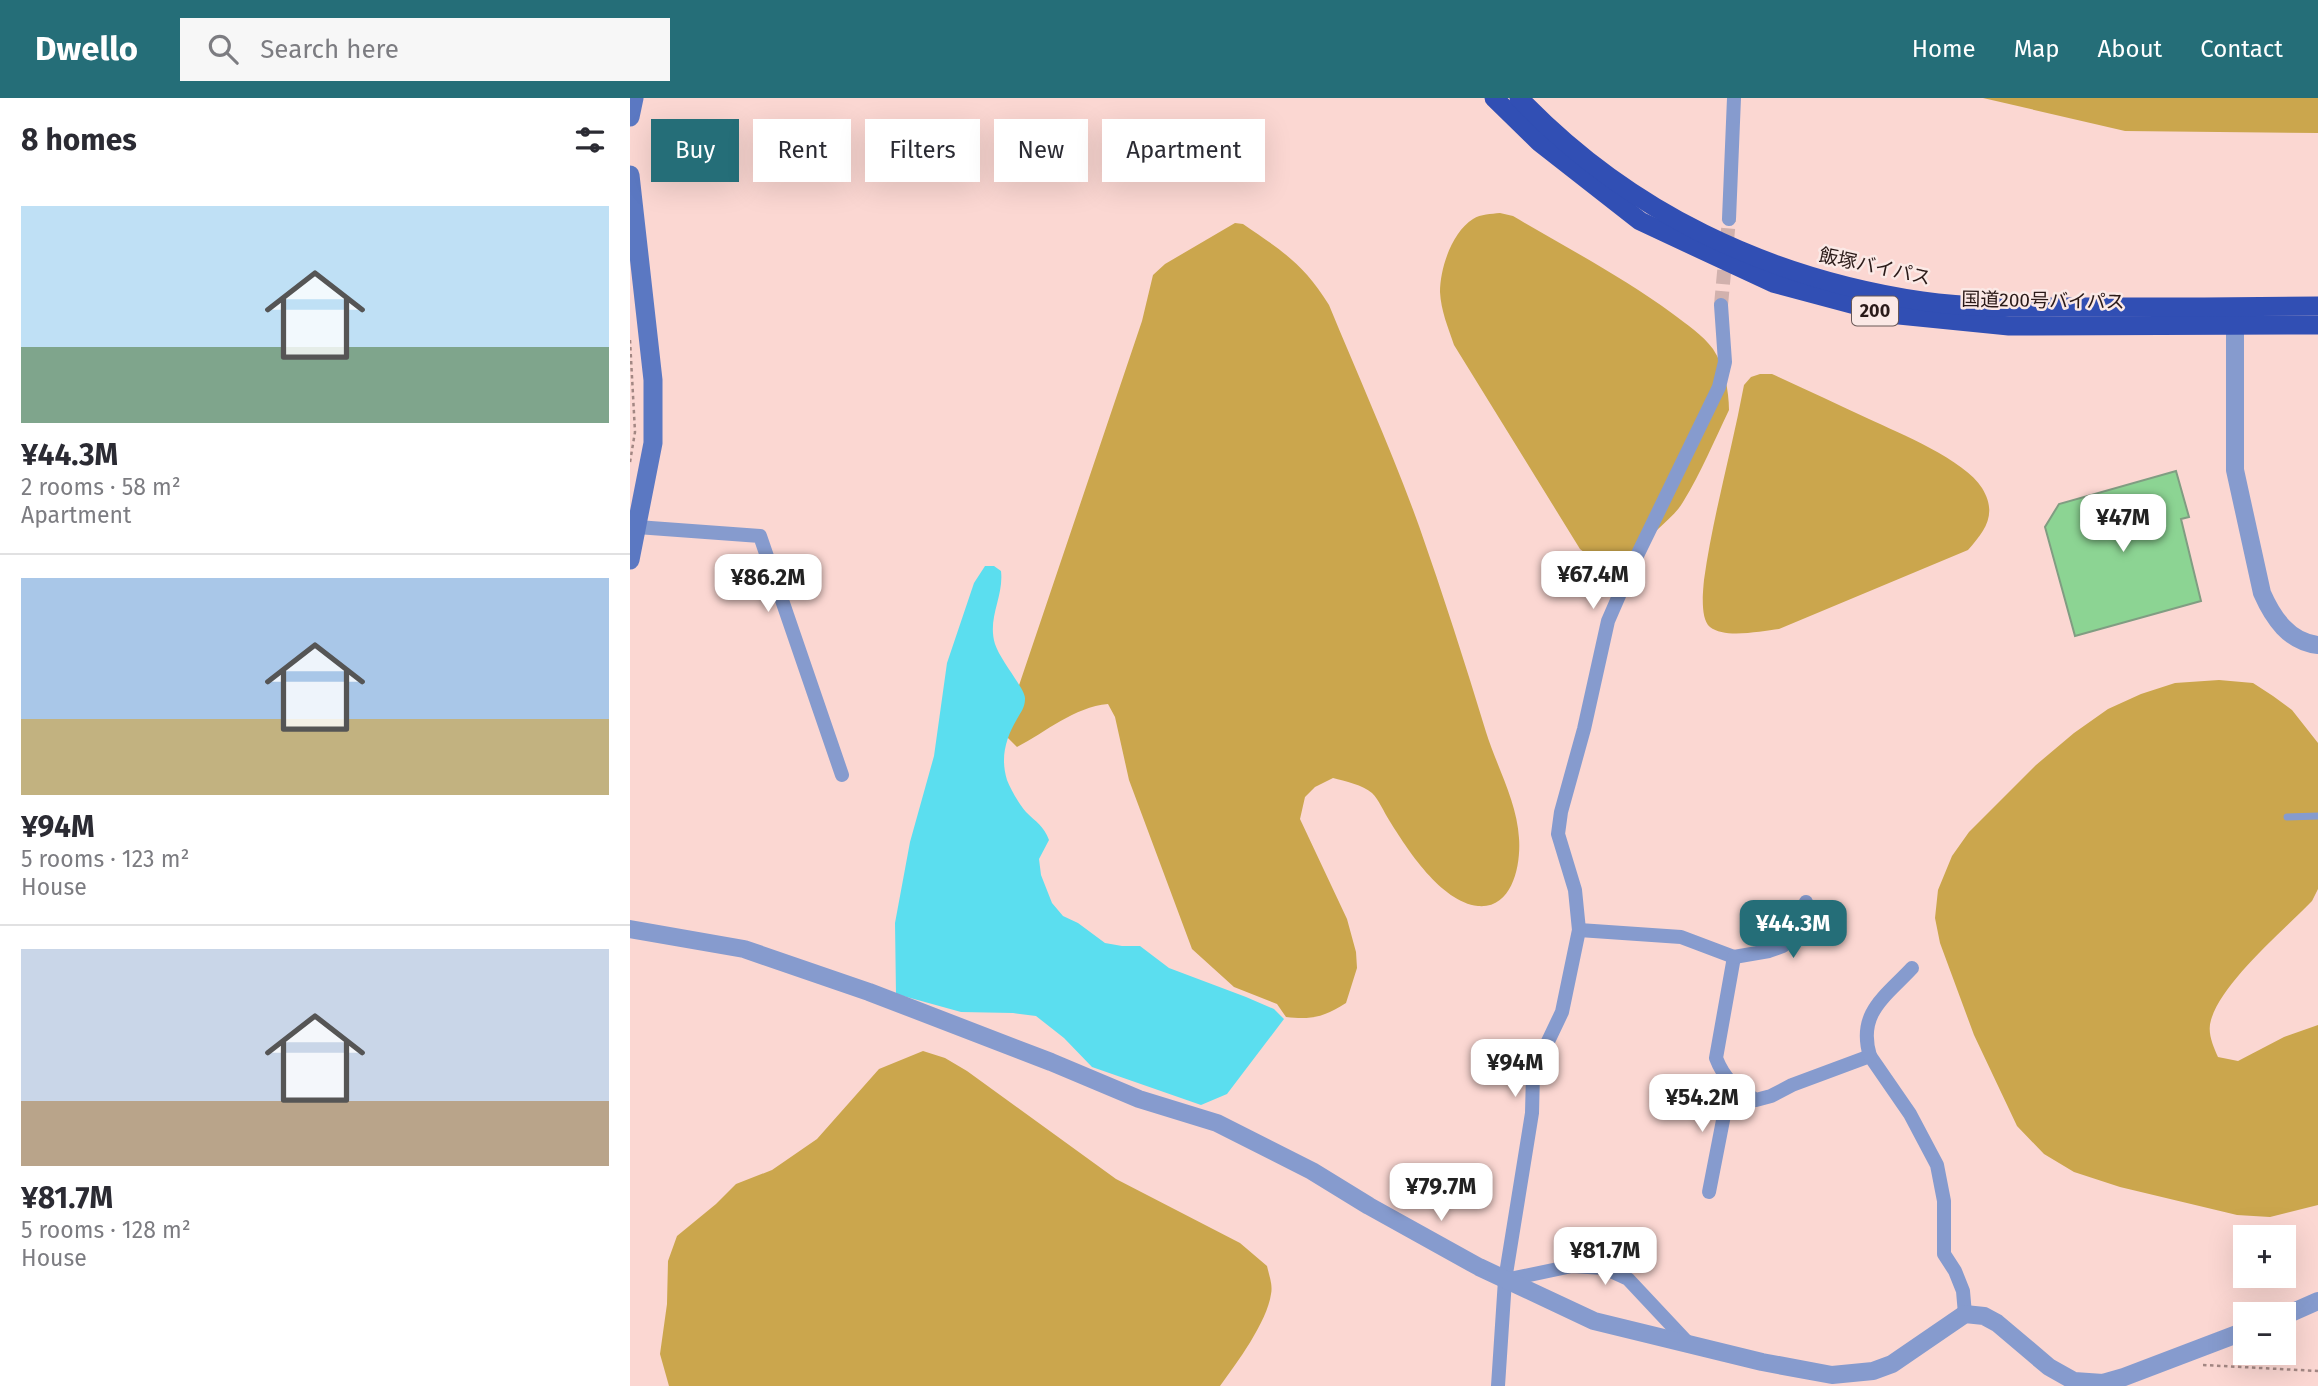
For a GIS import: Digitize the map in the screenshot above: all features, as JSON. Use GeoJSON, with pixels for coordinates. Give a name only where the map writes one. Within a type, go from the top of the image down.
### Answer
{"type":"FeatureCollection","features":[{"type":"Feature","properties":{"kind":"highway","name":"国道200号バイパス"},"geometry":{"type":"LineString","coordinates":[[1494,98],[1539,142],[1640,221],[1773,284],[1889,314],[2009,326],[2318,325]]}},
{"type":"Feature","properties":{"kind":"highway","name":"飯塚バイパス"},"geometry":{"type":"LineString","coordinates":[[1519,98],[1542,122],[1603,172],[1663,213],[1723,245],[1823,281],[1924,301],[2015,307],[2318,306]]}},
{"type":"Feature","properties":{"kind":"main road"},"geometry":{"type":"LineString","coordinates":[[630,117],[634,98]]}},
{"type":"Feature","properties":{"kind":"main road"},"geometry":{"type":"LineString","coordinates":[[630,174],[653,380],[653,443],[630,560]]}},
{"type":"Feature","properties":{"kind":"street"},"geometry":{"type":"LineString","coordinates":[[1729,219],[1734,98]]}},
{"type":"Feature","properties":{"kind":"street"},"geometry":{"type":"LineString","coordinates":[[1499,1386],[1505,1280],[1532,1113],[1533,1073],[1562,1012],[1579,930],[1575,890],[1559,834],[1561,812],[1584,729],[1608,621],[1719,387],[1725,362],[1720,305]]}},
{"type":"Feature","properties":{"kind":"street"},"geometry":{"type":"LineString","coordinates":[[2235,325],[2235,470],[2262,593],[2284,629],[2303,644],[2318,645]]}},
{"type":"Feature","properties":{"kind":"street"},"geometry":{"type":"LineString","coordinates":[[638,527],[760,536],[842,775]]}},
{"type":"Feature","properties":{"kind":"street"},"geometry":{"type":"LineString","coordinates":[[1579,930],[1681,937],[1734,957],[1783,946],[1805,902]]}},
{"type":"Feature","properties":{"kind":"street"},"geometry":{"type":"LineString","coordinates":[[630,929],[744,949],[869,992],[1139,1099],[1217,1123],[1312,1171],[1369,1206],[1505,1280],[1594,1321],[1762,1362],[1832,1375],[1873,1371],[1899,1361],[1954,1319],[1965,1314],[1984,1316],[2059,1374],[2074,1381],[2090,1383],[2103,1383],[2124,1377],[2233,1336]]}},
{"type":"Feature","properties":{"kind":"street"},"geometry":{"type":"LineString","coordinates":[[1734,957],[1716,1058],[1722,1073],[1733,1086],[1756,1100],[1870,1056]]}},
{"type":"Feature","properties":{"kind":"street"},"geometry":{"type":"LineString","coordinates":[[1912,968],[1870,1014],[1866,1043],[1870,1056],[1910,1114],[1937,1165],[1944,1201],[1944,1254],[1963,1291],[1965,1314]]}},
{"type":"Feature","properties":{"kind":"street"},"geometry":{"type":"LineString","coordinates":[[1709,1192],[1725,1110],[1733,1086]]}},
{"type":"Feature","properties":{"kind":"street"},"geometry":{"type":"LineString","coordinates":[[1505,1280],[1572,1266],[1604,1268],[1628,1279],[1688,1343]]}},
{"type":"Feature","properties":{"kind":"street"},"geometry":{"type":"LineString","coordinates":[[2296,1311],[2318,1301]]}},
{"type":"Feature","properties":{"kind":"lane"},"geometry":{"type":"LineString","coordinates":[[2287,817],[2318,816]]}},
{"type":"Feature","properties":{"kind":"path"},"geometry":{"type":"LineString","coordinates":[[630,340],[635,432],[630,462]]}},
{"type":"Feature","properties":{"kind":"path"},"geometry":{"type":"LineString","coordinates":[[2193,1364],[2318,1371]]}},
{"type":"Feature","properties":{"kind":"shaded area"},"geometry":{"type":"Polygon","coordinates":[[[1983,98],[2318,98],[2318,133],[2125,131],[1983,98]]]}},
{"type":"Feature","properties":{"kind":"shaded area"},"geometry":{"type":"Polygon","coordinates":[[[1500,213],[1513,216],[1654,300],[1704,339],[1717,355],[1723,370],[1729,410],[1696,480],[1675,513],[1639,547],[1622,558],[1602,560],[1580,549],[1454,345],[1440,292],[1445,262],[1453,241],[1466,225],[1479,216],[1500,213]]]}},
{"type":"Feature","properties":{"kind":"shaded area"},"geometry":{"type":"Polygon","coordinates":[[[1235,223],[1243,224],[1291,259],[1310,278],[1329,305],[1419,526],[1486,732],[1511,798],[1519,838],[1516,872],[1507,893],[1490,905],[1478,906],[1464,902],[1438,885],[1405,845],[1377,799],[1368,790],[1333,778],[1315,787],[1305,797],[1300,819],[1347,919],[1356,952],[1357,968],[1346,1003],[1331,1012],[1311,1018],[1286,1017],[1277,1004],[1234,987],[1192,949],[1129,780],[1115,717],[1108,704],[1072,715],[1017,747],[1006,736],[1006,724],[1142,321],[1153,275],[1165,264],[1235,223]]]}},
{"type":"Feature","properties":{"kind":"shaded area"},"geometry":{"type":"Polygon","coordinates":[[[1772,374],[1930,448],[1961,467],[1982,488],[1987,497],[1989,514],[1980,536],[1968,550],[1779,629],[1725,633],[1710,627],[1703,612],[1703,598],[1712,531],[1744,385],[1751,377],[1772,374]]]}},
{"type":"Feature","properties":{"kind":"shaded area"},"geometry":{"type":"Polygon","coordinates":[[[2219,680],[2253,683],[2292,710],[2318,743],[2318,889],[2312,901],[2227,990],[2217,1005],[2210,1025],[2211,1039],[2218,1057],[2238,1061],[2284,1037],[2318,1025],[2318,1205],[2270,1217],[2237,1215],[2120,1187],[2074,1172],[2044,1154],[2017,1126],[1974,1035],[1940,943],[1935,918],[1938,890],[1952,856],[1969,832],[2036,765],[2074,733],[2108,709],[2141,694],[2175,683],[2219,680]]]}},
{"type":"Feature","properties":{"kind":"shaded area"},"geometry":{"type":"Polygon","coordinates":[[[923,1051],[945,1058],[967,1071],[1116,1179],[1240,1243],[1267,1266],[1271,1291],[1264,1317],[1220,1386],[669,1386],[660,1354],[667,1304],[668,1261],[677,1236],[736,1184],[772,1170],[817,1139],[879,1069],[923,1051]]]}},
{"type":"Feature","properties":{"kind":"water"},"geometry":{"type":"Polygon","coordinates":[[[985,566],[994,566],[1001,571],[993,634],[998,651],[1025,699],[1024,707],[1007,741],[1005,772],[1018,801],[1049,840],[1039,859],[1041,875],[1052,903],[1063,916],[1078,923],[1105,943],[1140,946],[1169,968],[1274,1009],[1284,1019],[1227,1094],[1201,1105],[1092,1067],[1064,1038],[1036,1016],[961,1012],[896,994],[895,923],[910,842],[934,756],[947,663],[974,583],[985,566]]]}},
{"type":"Feature","properties":{"kind":"building"},"geometry":{"type":"Polygon","coordinates":[[[2176,471],[2189,517],[2181,519],[2201,601],[2075,636],[2045,527],[2059,504],[2176,471]]]}},
{"type":"Feature","properties":{"kind":"tunnel"},"geometry":{"type":"LineString","coordinates":[[1721,305],[1729,219]]}}]}
